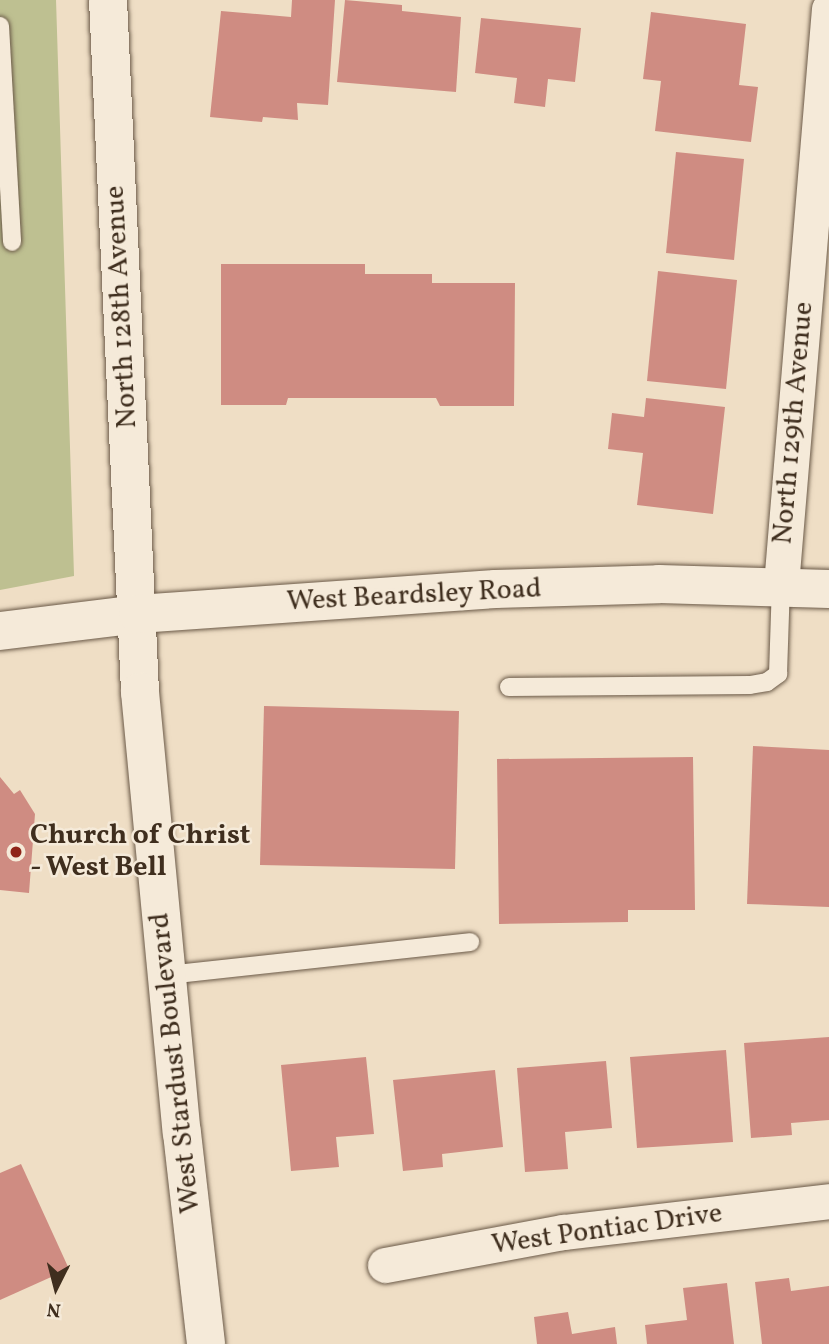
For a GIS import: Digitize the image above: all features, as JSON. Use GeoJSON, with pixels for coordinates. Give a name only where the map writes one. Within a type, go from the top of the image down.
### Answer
{"type":"FeatureCollection","features":[{"type":"Feature","properties":{"kind":"street","name":"North 128th Avenue"},"geometry":{"type":"LineString","coordinates":[[107,0],[138,614]]}},
{"type":"Feature","properties":{"kind":"street","name":"North 129th Avenue"},"geometry":{"type":"LineString","coordinates":[[781,585],[829,9]]}},
{"type":"Feature","properties":{"kind":"street","name":"West Beardsley Road"},"geometry":{"type":"LineString","coordinates":[[0,631],[138,614],[495,589],[659,584],[781,585],[829,589]]}},
{"type":"Feature","properties":{"kind":"street","name":"West Stardust Boulevard"},"geometry":{"type":"LineString","coordinates":[[138,614],[140,692],[206,1344]]}},
{"type":"Feature","properties":{"kind":"street","name":"West Pontiac Drive"},"geometry":{"type":"LineString","coordinates":[[385,1265],[564,1232],[829,1201]]}},
{"type":"Feature","properties":{"kind":"lane"},"geometry":{"type":"LineString","coordinates":[[0,26],[12,242]]}},
{"type":"Feature","properties":{"kind":"lane"},"geometry":{"type":"LineString","coordinates":[[509,687],[750,685],[766,682],[778,674],[781,585]]}},
{"type":"Feature","properties":{"kind":"lane"},"geometry":{"type":"LineString","coordinates":[[167,975],[470,942]]}},
{"type":"Feature","properties":{"kind":"green space"},"geometry":{"type":"Polygon","coordinates":[[[0,0],[56,0],[74,576],[0,590],[0,0]]]}},
{"type":"Feature","properties":{"kind":"building"},"geometry":{"type":"Polygon","coordinates":[[[292,0],[335,0],[328,105],[297,103],[298,120],[263,117],[262,122],[210,117],[221,11],[291,17],[292,0]]]}},
{"type":"Feature","properties":{"kind":"building"},"geometry":{"type":"Polygon","coordinates":[[[345,0],[402,5],[402,11],[461,17],[456,92],[337,82],[345,0]]]}},
{"type":"Feature","properties":{"kind":"building"},"geometry":{"type":"Polygon","coordinates":[[[651,12],[746,24],[739,85],[758,87],[751,142],[655,131],[661,81],[643,79],[651,12]]]}},
{"type":"Feature","properties":{"kind":"building"},"geometry":{"type":"Polygon","coordinates":[[[481,18],[581,28],[575,82],[548,79],[545,107],[514,103],[517,78],[475,73],[481,18]]]}},
{"type":"Feature","properties":{"kind":"building"},"geometry":{"type":"Polygon","coordinates":[[[676,152],[744,159],[734,260],[666,253],[676,152]]]}},
{"type":"Feature","properties":{"kind":"building"},"geometry":{"type":"Polygon","coordinates":[[[221,264],[365,264],[365,274],[432,274],[432,283],[515,283],[514,406],[440,406],[436,398],[288,398],[286,405],[221,405],[221,264]]]}},
{"type":"Feature","properties":{"kind":"building"},"geometry":{"type":"Polygon","coordinates":[[[658,271],[737,280],[726,389],[647,381],[658,271]]]}},
{"type":"Feature","properties":{"kind":"building"},"geometry":{"type":"Polygon","coordinates":[[[646,398],[725,407],[713,514],[637,505],[643,453],[608,449],[612,413],[644,417],[646,398]]]}},
{"type":"Feature","properties":{"kind":"building"},"geometry":{"type":"Polygon","coordinates":[[[264,706],[459,711],[455,869],[260,865],[264,706]]]}},
{"type":"Feature","properties":{"kind":"building"},"geometry":{"type":"Polygon","coordinates":[[[753,746],[829,750],[829,907],[747,904],[753,746]]]}},
{"type":"Feature","properties":{"kind":"building"},"geometry":{"type":"Polygon","coordinates":[[[693,757],[695,910],[628,910],[628,922],[499,924],[497,759],[693,757]]]}},
{"type":"Feature","properties":{"kind":"building","name":"Church of Christ - West Bell"},"geometry":{"type":"Polygon","coordinates":[[[0,777],[14,794],[20,790],[35,814],[29,893],[0,890],[0,777]]]}},
{"type":"Feature","properties":{"kind":"building"},"geometry":{"type":"Polygon","coordinates":[[[829,1037],[829,1120],[791,1123],[792,1135],[751,1138],[744,1043],[829,1037]]]}},
{"type":"Feature","properties":{"kind":"building"},"geometry":{"type":"Polygon","coordinates":[[[726,1050],[733,1142],[637,1148],[630,1057],[726,1050]]]}},
{"type":"Feature","properties":{"kind":"building"},"geometry":{"type":"Polygon","coordinates":[[[366,1057],[374,1134],[336,1137],[339,1167],[291,1171],[281,1065],[366,1057]]]}},
{"type":"Feature","properties":{"kind":"building"},"geometry":{"type":"Polygon","coordinates":[[[606,1061],[612,1128],[565,1132],[568,1169],[525,1172],[517,1068],[606,1061]]]}},
{"type":"Feature","properties":{"kind":"building"},"geometry":{"type":"Polygon","coordinates":[[[495,1070],[503,1147],[442,1154],[443,1167],[403,1171],[393,1080],[495,1070]]]}},
{"type":"Feature","properties":{"kind":"building"},"geometry":{"type":"Polygon","coordinates":[[[21,1164],[69,1269],[0,1300],[0,1173],[21,1164]]]}},
{"type":"Feature","properties":{"kind":"building"},"geometry":{"type":"Polygon","coordinates":[[[789,1278],[791,1291],[829,1286],[829,1344],[762,1344],[755,1282],[789,1278]]]}},
{"type":"Feature","properties":{"kind":"building"},"geometry":{"type":"Polygon","coordinates":[[[727,1283],[734,1344],[647,1344],[645,1325],[687,1320],[683,1288],[727,1283]]]}},
{"type":"Feature","properties":{"kind":"building"},"geometry":{"type":"Polygon","coordinates":[[[568,1312],[572,1334],[615,1327],[617,1344],[537,1344],[534,1317],[568,1312]]]}},
{"type":"Feature","properties":{"kind":"place","name":"Church of Christ - West Bell"},"geometry":{"type":"Point","coordinates":[16,852]}}]}
